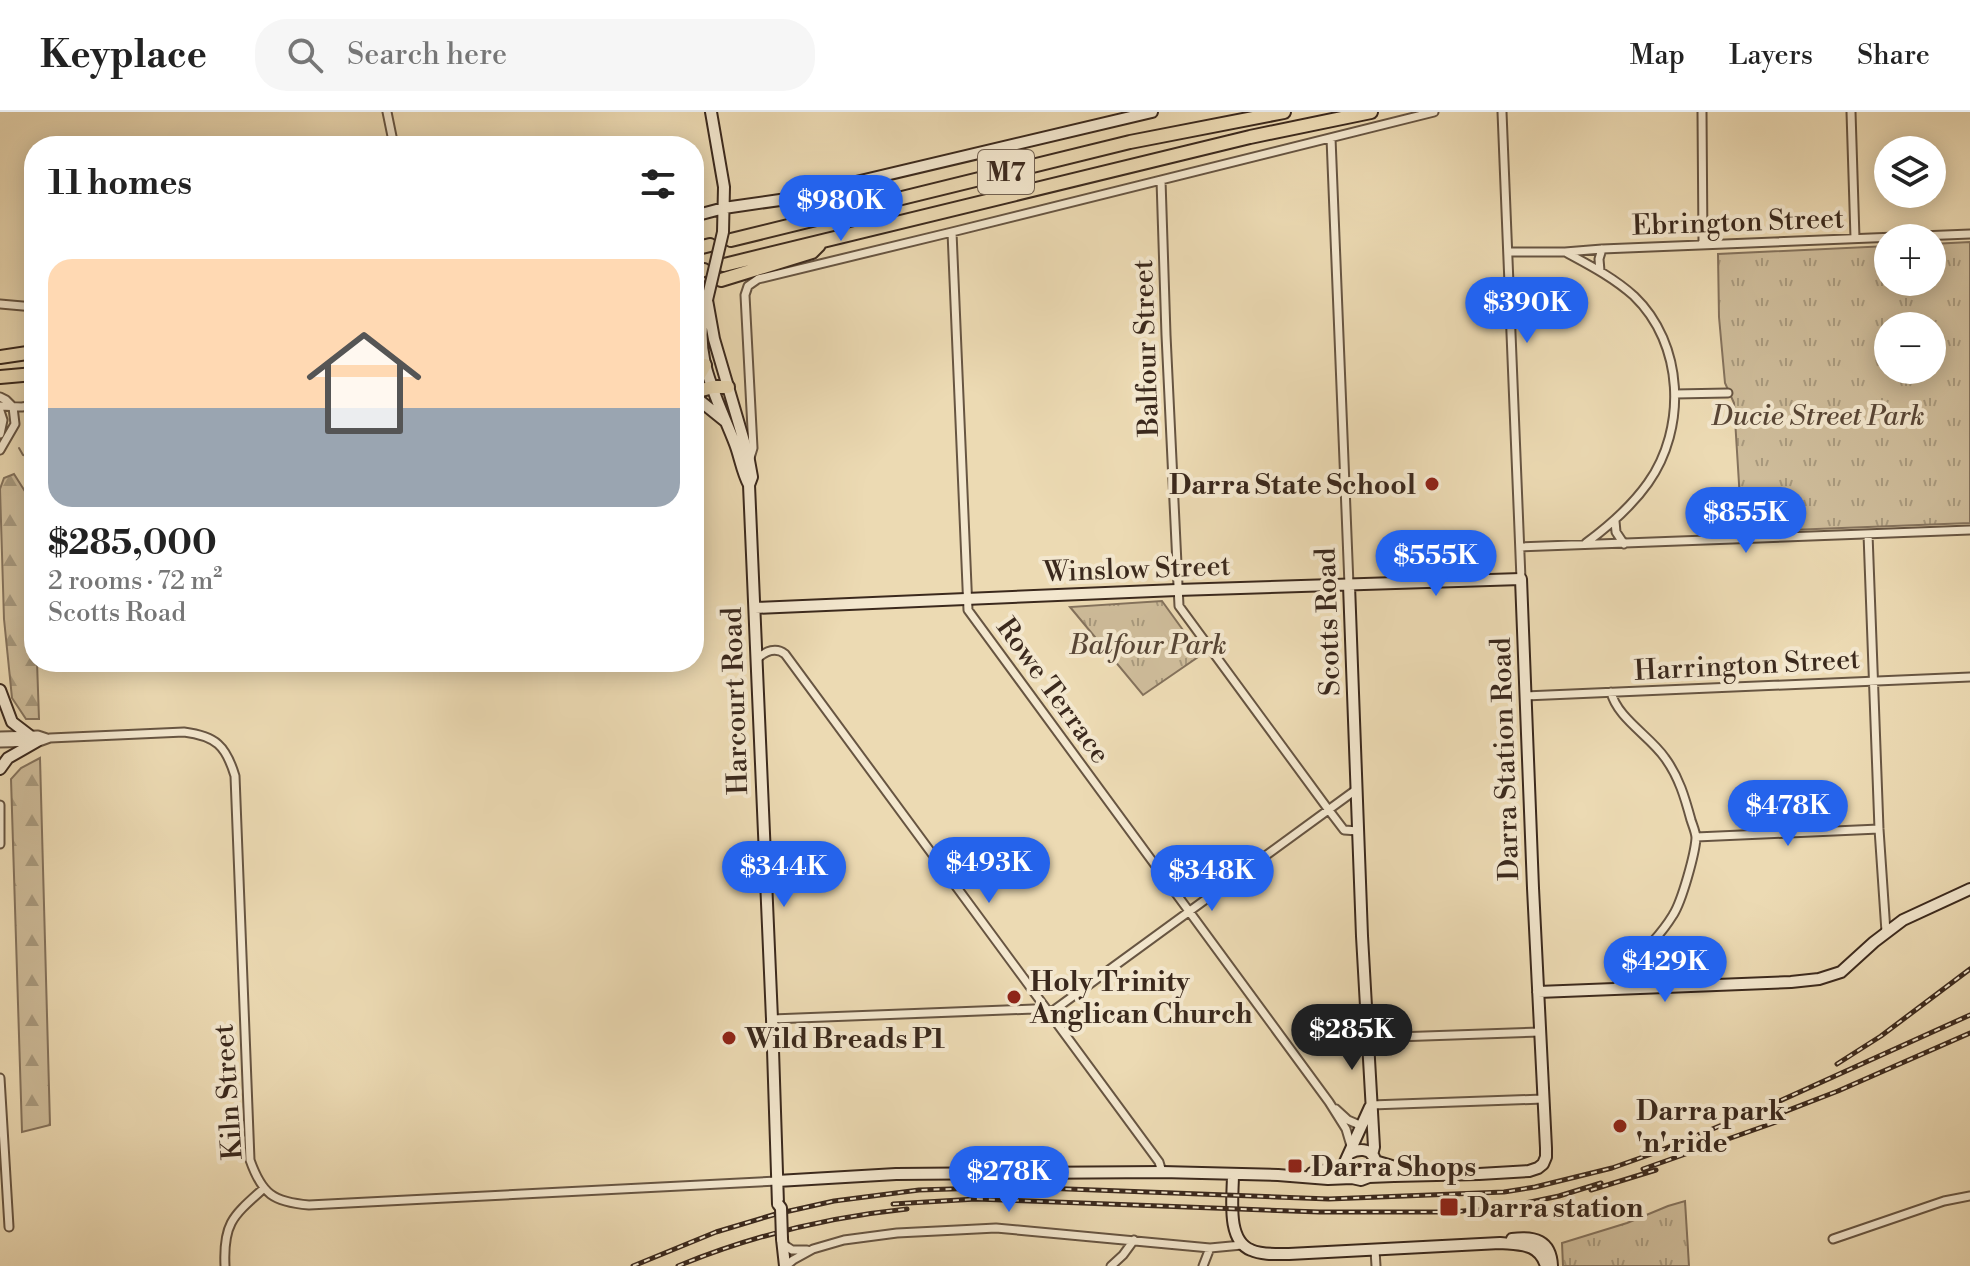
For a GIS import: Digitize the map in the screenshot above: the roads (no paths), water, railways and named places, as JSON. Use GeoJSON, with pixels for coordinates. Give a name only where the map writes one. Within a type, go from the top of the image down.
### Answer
{"type":"FeatureCollection","features":[{"type":"Feature","properties":{"kind":"highway","name":"M7"},"geometry":{"type":"LineString","coordinates":[[727,236],[1130,142],[1284,112]]}},
{"type":"Feature","properties":{"kind":"highway","name":"M7"},"geometry":{"type":"LineString","coordinates":[[724,265],[1250,137],[1371,112]]}},
{"type":"Feature","properties":{"kind":"highway"},"geometry":{"type":"LineString","coordinates":[[721,280],[812,252],[822,241]]}},
{"type":"Feature","properties":{"kind":"highway"},"geometry":{"type":"LineString","coordinates":[[704,246],[710,245]]}},
{"type":"Feature","properties":{"kind":"highway"},"geometry":{"type":"LineString","coordinates":[[0,357],[24,353]]}},
{"type":"Feature","properties":{"kind":"highway"},"geometry":{"type":"LineString","coordinates":[[0,377],[24,375]]}},
{"type":"Feature","properties":{"kind":"highway"},"geometry":{"type":"LineString","coordinates":[[704,395],[728,387]]}},
{"type":"Feature","properties":{"kind":"street"},"geometry":{"type":"LineString","coordinates":[[387,112],[392,136]]}},
{"type":"Feature","properties":{"kind":"street","name":"Harcourt Road"},"geometry":{"type":"LineString","coordinates":[[704,310],[727,236],[723,181],[711,112]]}},
{"type":"Feature","properties":{"kind":"street"},"geometry":{"type":"LineString","coordinates":[[704,213],[780,200],[1152,112]]}},
{"type":"Feature","properties":{"kind":"street"},"geometry":{"type":"LineString","coordinates":[[952,232],[1434,112]]}},
{"type":"Feature","properties":{"kind":"street","name":"Darra Station Road"},"geometry":{"type":"LineString","coordinates":[[1425,1176],[1529,1171],[1543,1164],[1546,1157],[1502,112]]}},
{"type":"Feature","properties":{"kind":"street"},"geometry":{"type":"LineString","coordinates":[[1702,112],[1703,244]]}},
{"type":"Feature","properties":{"kind":"street"},"geometry":{"type":"LineString","coordinates":[[1851,112],[1855,238]]}},
{"type":"Feature","properties":{"kind":"street","name":"Scotts Road"},"geometry":{"type":"LineString","coordinates":[[1331,138],[1374,1158]]}},
{"type":"Feature","properties":{"kind":"street","name":"Balfour Street"},"geometry":{"type":"LineString","coordinates":[[1161,180],[1179,606],[1344,830],[1358,831]]}},
{"type":"Feature","properties":{"kind":"street","name":"Harcourt Road"},"geometry":{"type":"LineString","coordinates":[[750,461],[753,448],[745,295],[748,286],[769,275],[952,232]]}},
{"type":"Feature","properties":{"kind":"street","name":"Rowe Terrace"},"geometry":{"type":"LineString","coordinates":[[952,232],[968,610],[1329,1102],[1346,1129],[1350,1151]]}},
{"type":"Feature","properties":{"kind":"street","name":"Ebrington Street"},"geometry":{"type":"LineString","coordinates":[[1508,252],[1970,234]]}},
{"type":"Feature","properties":{"kind":"street"},"geometry":{"type":"LineString","coordinates":[[1600,271],[1602,249]]}},
{"type":"Feature","properties":{"kind":"street"},"geometry":{"type":"LineString","coordinates":[[1565,252],[1600,271],[1636,298],[1666,345],[1675,394],[1674,416],[1662,458],[1648,483],[1615,521],[1586,543]]}},
{"type":"Feature","properties":{"kind":"street","name":"Harcourt Road"},"geometry":{"type":"LineString","coordinates":[[707,300],[712,331],[750,461],[752,477],[749,485]]}},
{"type":"Feature","properties":{"kind":"street"},"geometry":{"type":"LineString","coordinates":[[0,304],[24,306]]}},
{"type":"Feature","properties":{"kind":"street","name":"Harcourt Road"},"geometry":{"type":"LineString","coordinates":[[704,361],[749,485],[781,1241]]}},
{"type":"Feature","properties":{"kind":"street"},"geometry":{"type":"LineString","coordinates":[[1675,394],[1728,393]]}},
{"type":"Feature","properties":{"kind":"street"},"geometry":{"type":"LineString","coordinates":[[0,397],[13,407],[16,419],[0,450]]}},
{"type":"Feature","properties":{"kind":"street"},"geometry":{"type":"LineString","coordinates":[[704,404],[725,421]]}},
{"type":"Feature","properties":{"kind":"street"},"geometry":{"type":"LineString","coordinates":[[0,434],[3,420],[0,408],[24,406]]}},
{"type":"Feature","properties":{"kind":"street"},"geometry":{"type":"LineString","coordinates":[[1615,521],[1616,532],[1624,544]]}},
{"type":"Feature","properties":{"kind":"street"},"geometry":{"type":"LineString","coordinates":[[1520,547],[1970,530]]}},
{"type":"Feature","properties":{"kind":"street"},"geometry":{"type":"LineString","coordinates":[[1868,534],[1886,932]]}},
{"type":"Feature","properties":{"kind":"street","name":"Winslow Street"},"geometry":{"type":"LineString","coordinates":[[755,608],[1521,579]]}},
{"type":"Feature","properties":{"kind":"street"},"geometry":{"type":"LineString","coordinates":[[758,658],[772,650],[785,654],[1159,1162],[1162,1172]]}},
{"type":"Feature","properties":{"kind":"street","name":"Harrington Street"},"geometry":{"type":"LineString","coordinates":[[1525,696],[1970,677]]}},
{"type":"Feature","properties":{"kind":"street"},"geometry":{"type":"LineString","coordinates":[[0,690],[12,722],[32,738],[0,769]]}},
{"type":"Feature","properties":{"kind":"street"},"geometry":{"type":"LineString","coordinates":[[1611,692],[1614,703],[1665,758],[1682,786],[1696,837],[1687,880],[1675,913],[1653,943],[1620,975],[1618,989]]}},
{"type":"Feature","properties":{"kind":"street","name":"Kiln Street"},"geometry":{"type":"LineString","coordinates":[[0,736],[50,738],[184,732],[199,734],[219,744],[229,757],[235,776],[250,1160],[263,1189],[288,1204],[777,1181]]}},
{"type":"Feature","properties":{"kind":"street","name":"Kiln Street"},"geometry":{"type":"LineString","coordinates":[[0,743],[32,738]]}},
{"type":"Feature","properties":{"kind":"street"},"geometry":{"type":"LineString","coordinates":[[1050,1013],[1357,789]]}},
{"type":"Feature","properties":{"kind":"street"},"geometry":{"type":"LineString","coordinates":[[0,805],[0,844]]}},
{"type":"Feature","properties":{"kind":"street"},"geometry":{"type":"LineString","coordinates":[[1696,837],[1879,829]]}},
{"type":"Feature","properties":{"kind":"street"},"geometry":{"type":"LineString","coordinates":[[1538,992],[1791,982],[1830,977],[1841,972],[1903,920],[1970,889]]}},
{"type":"Feature","properties":{"kind":"street"},"geometry":{"type":"LineString","coordinates":[[772,1019],[1034,1009],[1050,1013]]}},
{"type":"Feature","properties":{"kind":"street"},"geometry":{"type":"LineString","coordinates":[[1367,1038],[1540,1032]]}},
{"type":"Feature","properties":{"kind":"street"},"geometry":{"type":"LineString","coordinates":[[0,1078],[4,1216],[9,1227]]}},
{"type":"Feature","properties":{"kind":"street"},"geometry":{"type":"LineString","coordinates":[[1371,1105],[1543,1099]]}},
{"type":"Feature","properties":{"kind":"street","name":"Rowe Terrace"},"geometry":{"type":"LineString","coordinates":[[1329,1102],[1348,1120],[1374,1130]]}},
{"type":"Feature","properties":{"kind":"street","name":"Scotts Road"},"geometry":{"type":"LineString","coordinates":[[1350,1151],[1371,1105]]}},
{"type":"Feature","properties":{"kind":"street"},"geometry":{"type":"LineString","coordinates":[[1352,1178],[1345,1162],[1350,1151],[1364,1150],[1374,1158],[1425,1176]]}},
{"type":"Feature","properties":{"kind":"street"},"geometry":{"type":"LineString","coordinates":[[1369,1177],[1375,1170],[1374,1158]]}},
{"type":"Feature","properties":{"kind":"street"},"geometry":{"type":"LineString","coordinates":[[1278,1175],[1320,1173],[1345,1166]]}},
{"type":"Feature","properties":{"kind":"street"},"geometry":{"type":"LineString","coordinates":[[777,1181],[896,1174],[1162,1172],[1361,1180],[1369,1177],[1425,1176]]}},
{"type":"Feature","properties":{"kind":"street"},"geometry":{"type":"LineString","coordinates":[[1233,1174],[1233,1227],[1237,1239],[1250,1250],[1267,1253],[1375,1250],[1500,1243],[1513,1239],[1546,1246],[1552,1259],[1549,1266]]}},
{"type":"Feature","properties":{"kind":"street"},"geometry":{"type":"LineString","coordinates":[[225,1266],[224,1246],[229,1225],[236,1214],[263,1189]]}},
{"type":"Feature","properties":{"kind":"street"},"geometry":{"type":"LineString","coordinates":[[1833,1239],[1944,1201],[1970,1196]]}},
{"type":"Feature","properties":{"kind":"street"},"geometry":{"type":"LineString","coordinates":[[781,1241],[786,1266],[813,1249],[863,1236],[996,1228],[1210,1248],[1242,1245]]}},
{"type":"Feature","properties":{"kind":"street"},"geometry":{"type":"LineString","coordinates":[[1111,1266],[1134,1240]]}},
{"type":"Feature","properties":{"kind":"street"},"geometry":{"type":"LineString","coordinates":[[781,1241],[792,1250],[813,1249]]}},
{"type":"Feature","properties":{"kind":"street"},"geometry":{"type":"LineString","coordinates":[[778,1266],[781,1241]]}},
{"type":"Feature","properties":{"kind":"street"},"geometry":{"type":"LineString","coordinates":[[1203,1266],[1210,1248]]}},
{"type":"Feature","properties":{"kind":"street"},"geometry":{"type":"LineString","coordinates":[[1375,1250],[1376,1266]]}},
{"type":"Feature","properties":{"kind":"waterway"},"geometry":{"type":"LineString","coordinates":[[19,448],[24,455]]}},
{"type":"Feature","properties":{"kind":"railway"},"geometry":{"type":"LineString","coordinates":[[1837,1064],[1881,1036],[1970,969]]}},
{"type":"Feature","properties":{"kind":"railway"},"geometry":{"type":"LineString","coordinates":[[633,1266],[716,1232],[776,1214],[834,1201],[919,1190],[1014,1187],[1329,1199],[1504,1192],[1535,1187],[1612,1168],[1657,1152],[1775,1103],[1970,1015]]}},
{"type":"Feature","properties":{"kind":"railway"},"geometry":{"type":"LineString","coordinates":[[1763,1120],[1970,1033]]}},
{"type":"Feature","properties":{"kind":"railway"},"geometry":{"type":"LineString","coordinates":[[1643,1169],[1779,1121]]}},
{"type":"Feature","properties":{"kind":"railway"},"geometry":{"type":"LineString","coordinates":[[1591,1190],[1656,1170]]}},
{"type":"Feature","properties":{"kind":"railway"},"geometry":{"type":"LineString","coordinates":[[893,1204],[976,1199],[1319,1212],[1450,1212],[1502,1208],[1601,1183]]}},
{"type":"Feature","properties":{"kind":"railway"},"geometry":{"type":"LineString","coordinates":[[678,1266],[790,1229],[907,1209]]}},
{"type":"Feature","properties":{"kind":"place","name":"Darra State School"},"geometry":{"type":"Point","coordinates":[1432,484]}},
{"type":"Feature","properties":{"kind":"place","name":"Holy Trinity Anglican Church"},"geometry":{"type":"Point","coordinates":[1014,997]}},
{"type":"Feature","properties":{"kind":"place","name":"Wild Breads P1"},"geometry":{"type":"Point","coordinates":[729,1038]}},
{"type":"Feature","properties":{"kind":"place","name":"Darra park 'n' ride"},"geometry":{"type":"Point","coordinates":[1620,1126]}},
{"type":"Feature","properties":{"kind":"place","name":"Darra Shops"},"geometry":{"type":"Point","coordinates":[1295,1166]}},
{"type":"Feature","properties":{"kind":"place","name":"Darra station"},"geometry":{"type":"Point","coordinates":[1449,1207]}},
{"type":"Feature","properties":{"kind":"park label","name":"Ducie Street Park"},"geometry":{"type":"Point","coordinates":[1818,415]}},
{"type":"Feature","properties":{"kind":"park label","name":"Balfour Park"},"geometry":{"type":"Point","coordinates":[1148,644]}}]}
